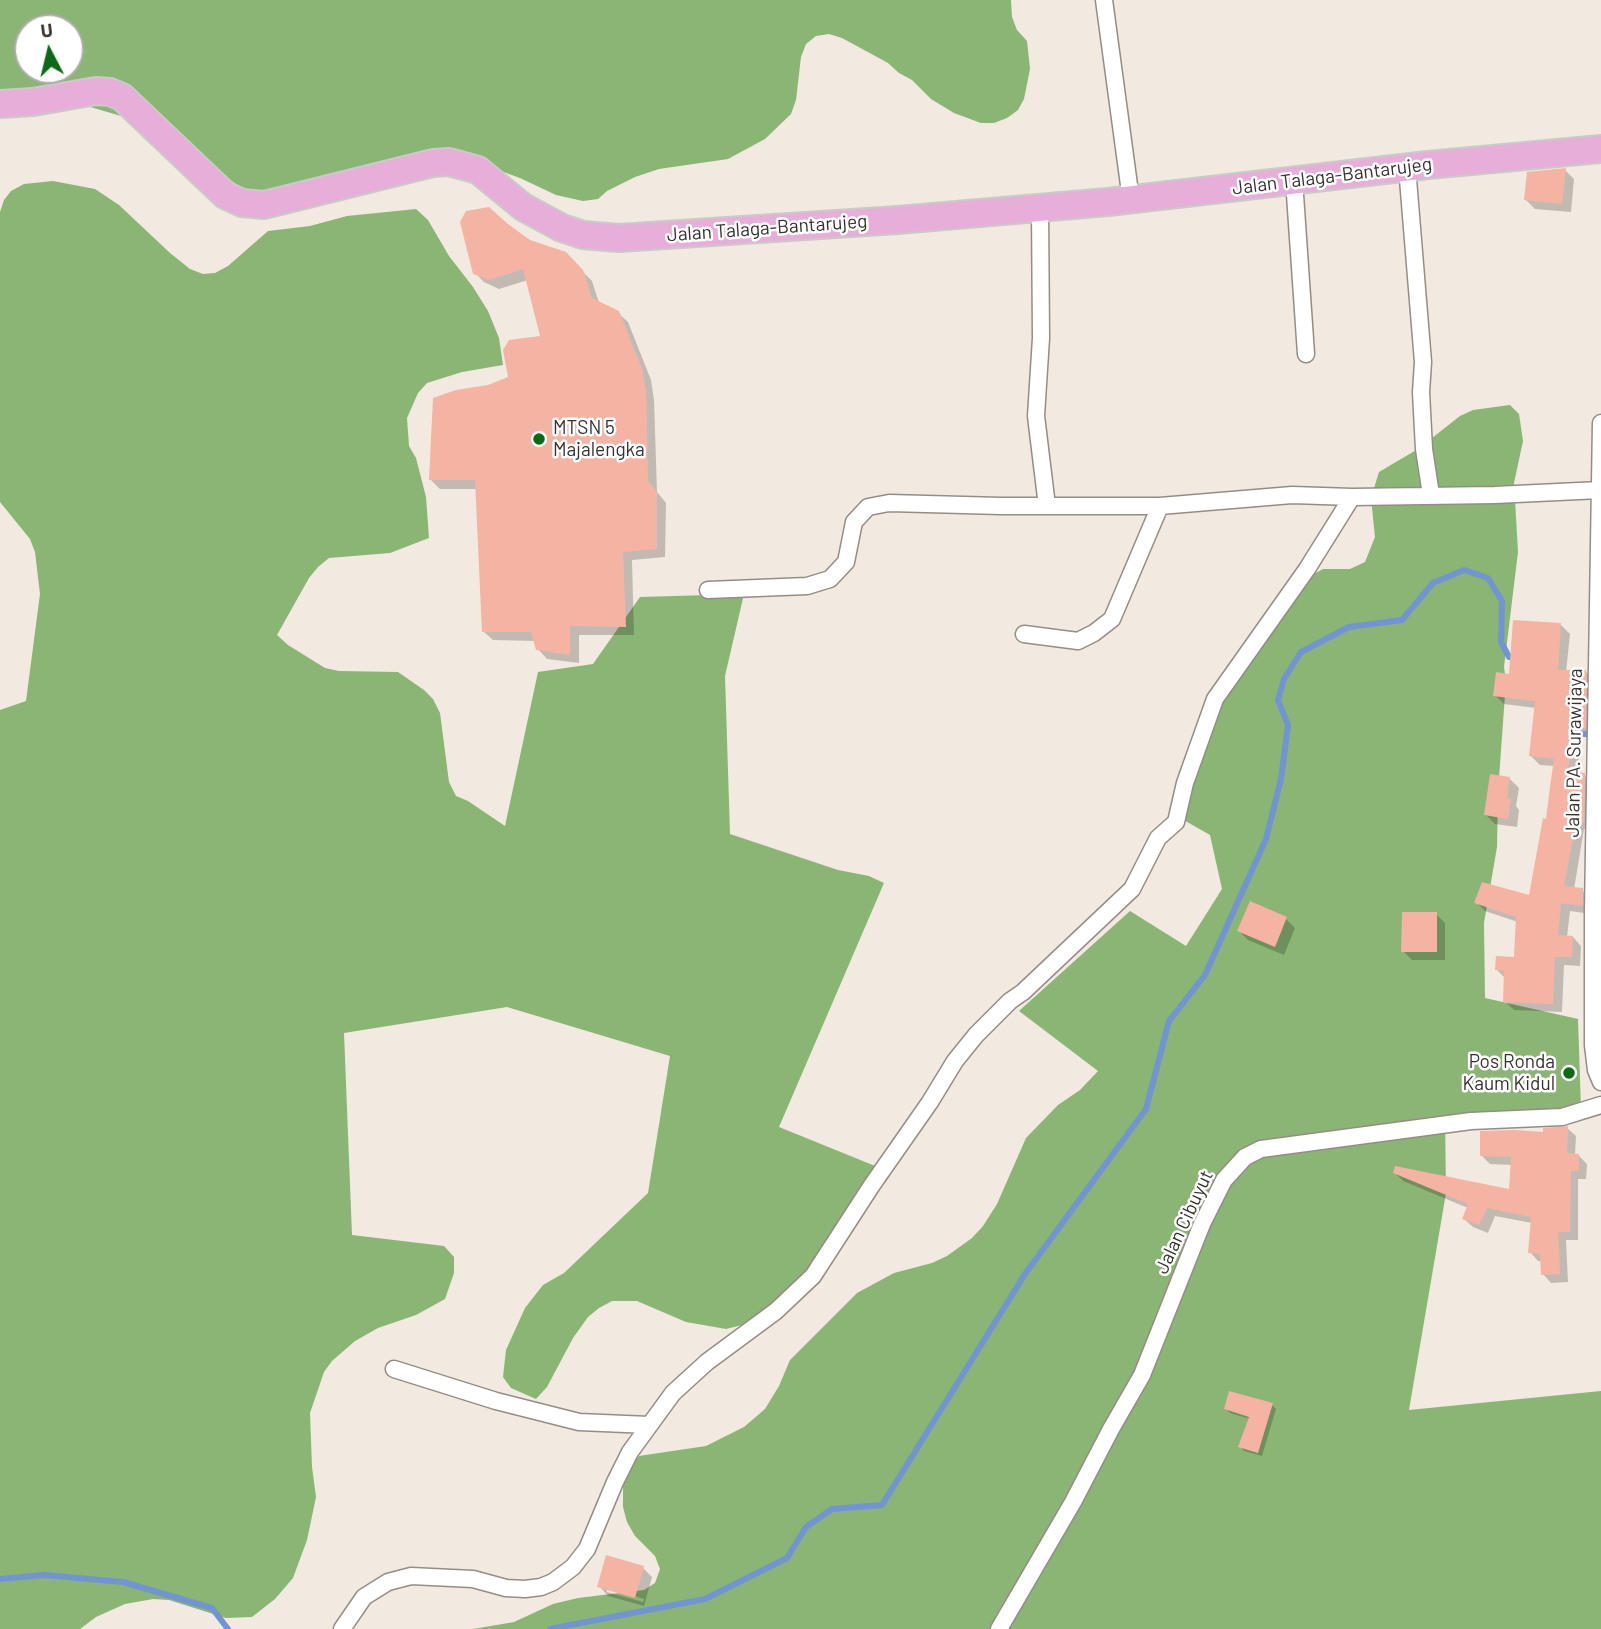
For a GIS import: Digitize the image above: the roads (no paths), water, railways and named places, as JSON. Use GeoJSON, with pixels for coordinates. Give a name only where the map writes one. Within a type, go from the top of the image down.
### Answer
{"type":"FeatureCollection","features":[{"type":"Feature","properties":{"kind":"main road","name":"Jalan Talaga-Bantarujeg"},"geometry":{"type":"LineString","coordinates":[[0,104],[33,102],[96,91],[110,92],[122,97],[225,195],[242,203],[264,205],[433,163],[449,162],[478,170],[523,207],[562,228],[591,236],[619,238],[898,220],[1131,200],[1407,167],[1601,149]]}},
{"type":"Feature","properties":{"kind":"street"},"geometry":{"type":"LineString","coordinates":[[1104,0],[1131,200]]}},
{"type":"Feature","properties":{"kind":"street"},"geometry":{"type":"LineString","coordinates":[[1407,167],[1423,362],[1421,392],[1424,449],[1431,495]]}},
{"type":"Feature","properties":{"kind":"street"},"geometry":{"type":"LineString","coordinates":[[1294,180],[1306,354]]}},
{"type":"Feature","properties":{"kind":"street"},"geometry":{"type":"LineString","coordinates":[[1040,208],[1041,338],[1036,416],[1047,506]]}},
{"type":"Feature","properties":{"kind":"street","name":"Jalan PA. Surawijaya"},"geometry":{"type":"LineString","coordinates":[[1601,423],[1593,1045],[1601,1082]]}},
{"type":"Feature","properties":{"kind":"street"},"geometry":{"type":"LineString","coordinates":[[708,590],[807,586],[830,579],[846,562],[854,522],[867,508],[889,503],[1160,506],[1292,495],[1495,495],[1600,490]]}},
{"type":"Feature","properties":{"kind":"street"},"geometry":{"type":"LineString","coordinates":[[342,1629],[364,1597],[388,1582],[411,1576],[473,1579],[506,1588],[525,1589],[541,1587],[565,1574],[587,1549],[625,1461],[673,1393],[707,1362],[776,1311],[813,1276],[955,1061],[976,1035],[1132,889],[1158,838],[1176,822],[1185,783],[1215,699],[1307,569],[1352,497]]}},
{"type":"Feature","properties":{"kind":"street"},"geometry":{"type":"LineString","coordinates":[[1024,634],[1078,641],[1112,619],[1160,506]]}},
{"type":"Feature","properties":{"kind":"street","name":"Jalan Cibuyut"},"geometry":{"type":"LineString","coordinates":[[999,1629],[1073,1502],[1142,1375],[1202,1224],[1224,1180],[1245,1157],[1261,1149],[1348,1136],[1471,1121],[1562,1117],[1601,1105]]}},
{"type":"Feature","properties":{"kind":"street"},"geometry":{"type":"LineString","coordinates":[[394,1369],[496,1401],[579,1422],[649,1425]]}},
{"type":"Feature","properties":{"kind":"waterway"},"geometry":{"type":"LineString","coordinates":[[550,1629],[705,1599],[787,1558],[806,1527],[832,1509],[882,1505],[1025,1274],[1146,1109],[1169,1021],[1205,975],[1266,839],[1281,779],[1288,725],[1278,700],[1284,679],[1301,652],[1349,627],[1402,620],[1433,583],[1464,570],[1488,578],[1502,601],[1501,642],[1509,657],[1517,658]]}},
{"type":"Feature","properties":{"kind":"waterway"},"geometry":{"type":"LineString","coordinates":[[1567,727],[1572,733],[1596,735]]}},
{"type":"Feature","properties":{"kind":"waterway"},"geometry":{"type":"LineString","coordinates":[[0,1579],[44,1575],[123,1582],[212,1608],[228,1629]]}},
{"type":"Feature","properties":{"kind":"place","name":"MTSN 5 Majalengka"},"geometry":{"type":"Point","coordinates":[539,439]}},
{"type":"Feature","properties":{"kind":"place","name":"Pos Ronda Kaum Kidul"},"geometry":{"type":"Point","coordinates":[1569,1073]}}]}
